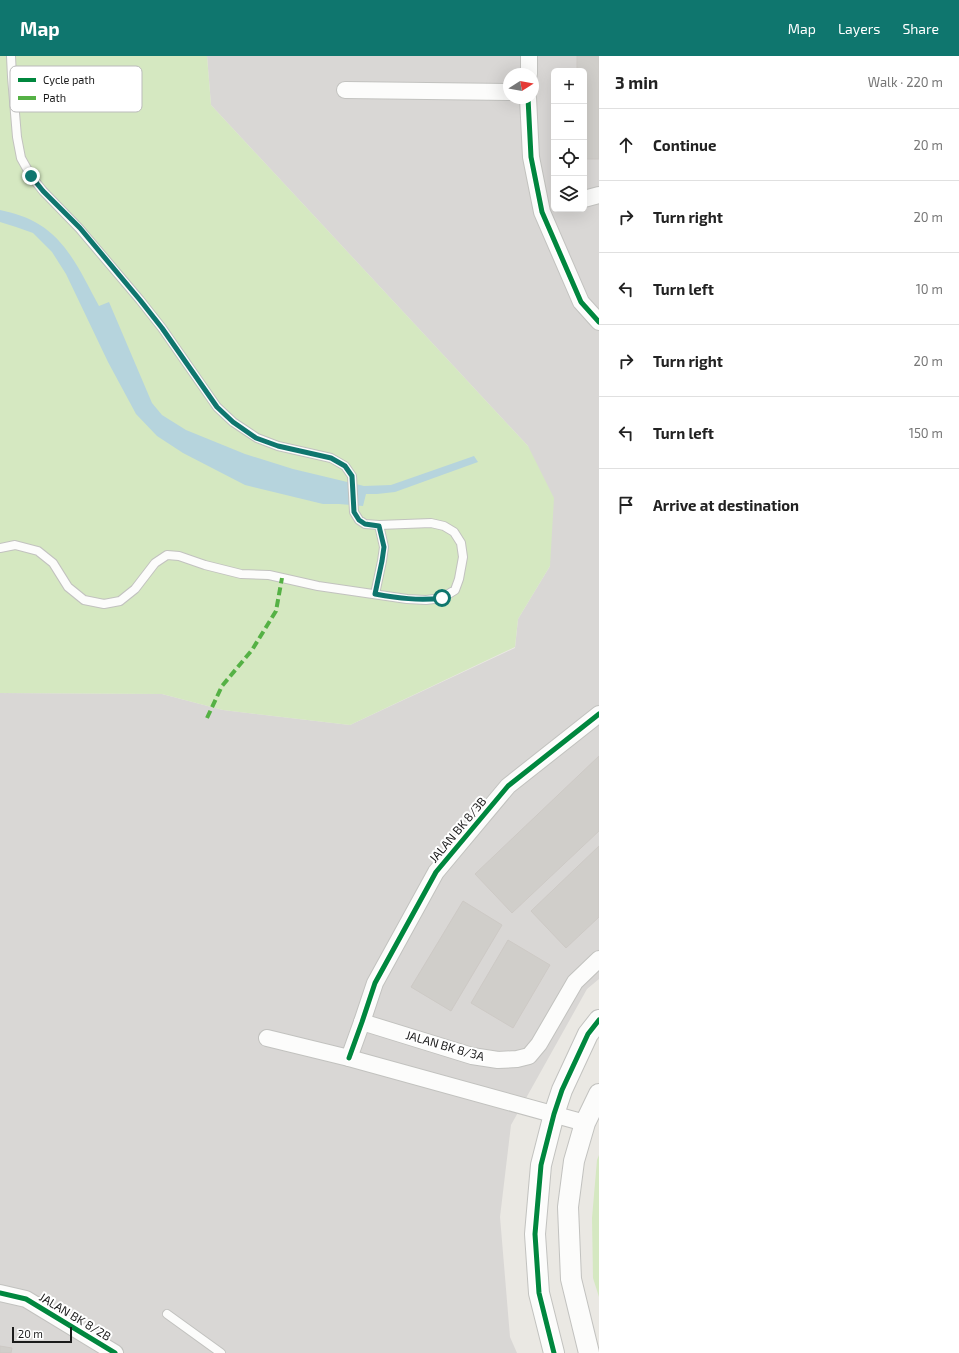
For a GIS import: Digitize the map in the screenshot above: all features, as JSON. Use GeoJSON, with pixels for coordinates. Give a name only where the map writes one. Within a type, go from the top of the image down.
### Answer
{"type":"FeatureCollection","features":[{"type":"Feature","properties":{"kind":"street"},"geometry":{"type":"LineString","coordinates":[[529,56],[529,68]]}},
{"type":"Feature","properties":{"kind":"street"},"geometry":{"type":"LineString","coordinates":[[345,90],[503,92]]}},
{"type":"Feature","properties":{"kind":"street"},"geometry":{"type":"LineString","coordinates":[[528,104],[531,157],[548,210],[581,302],[599,322]]}},
{"type":"Feature","properties":{"kind":"street"},"geometry":{"type":"LineString","coordinates":[[587,198],[599,195]]}},
{"type":"Feature","properties":{"kind":"street","name":"JALAN BK 8/3B"},"geometry":{"type":"LineString","coordinates":[[349,1058],[375,983],[436,872],[508,786],[599,714]]}},
{"type":"Feature","properties":{"kind":"street","name":"JALAN BK 8/3A"},"geometry":{"type":"LineString","coordinates":[[362,1022],[472,1056],[498,1060],[517,1060],[529,1056],[539,1044],[575,982],[599,960]]}},
{"type":"Feature","properties":{"kind":"street"},"geometry":{"type":"LineString","coordinates":[[554,1353],[539,1293],[535,1234],[541,1165],[554,1114],[562,1090],[588,1034],[599,1020]]}},
{"type":"Feature","properties":{"kind":"street"},"geometry":{"type":"LineString","coordinates":[[267,1038],[349,1058],[585,1123]]}},
{"type":"Feature","properties":{"kind":"street"},"geometry":{"type":"LineString","coordinates":[[589,1353],[571,1279],[568,1207],[574,1161],[585,1123],[599,1094]]}},
{"type":"Feature","properties":{"kind":"street","name":"JALAN BK 8/2B"},"geometry":{"type":"LineString","coordinates":[[0,1293],[26,1299],[115,1353]]}},
{"type":"Feature","properties":{"kind":"lane"},"geometry":{"type":"LineString","coordinates":[[11,56],[11,66]]}},
{"type":"Feature","properties":{"kind":"lane"},"geometry":{"type":"LineString","coordinates":[[0,548],[15,545],[38,551],[53,563],[68,587],[84,600],[104,604],[120,601],[135,590],[155,563],[167,555],[178,556],[205,565],[241,574],[269,575],[318,586],[408,599],[426,600],[442,598],[455,590],[459,579],[463,557],[461,544],[454,532],[444,526],[431,523],[379,526],[365,524],[359,520],[354,512],[352,476],[345,466],[331,458],[278,446],[256,438],[233,422],[217,407],[162,328],[140,300],[80,228],[43,191],[31,176],[21,158],[17,137],[15,112]]}},
{"type":"Feature","properties":{"kind":"lane"},"geometry":{"type":"LineString","coordinates":[[375,594],[384,547],[379,526]]}},
{"type":"Feature","properties":{"kind":"lane"},"geometry":{"type":"LineString","coordinates":[[167,1314],[221,1353]]}},
{"type":"Feature","properties":{"kind":"shaded area"},"geometry":{"type":"Polygon","coordinates":[[[207,56],[599,56],[599,979],[587,989],[511,1125],[500,1217],[510,1337],[517,1353],[0,1353],[0,693],[162,694],[223,710],[350,725],[515,648],[518,619],[550,566],[528,446],[211,105],[207,56]]]}},
{"type":"Feature","properties":{"kind":"green space"},"geometry":{"type":"Polygon","coordinates":[[[0,56],[207,56],[211,105],[528,446],[554,498],[550,566],[518,619],[515,647],[350,725],[223,710],[162,694],[0,693],[0,56]]]}},
{"type":"Feature","properties":{"kind":"green space"},"geometry":{"type":"Polygon","coordinates":[[[599,1155],[599,1297],[593,1278],[592,1218],[597,1160],[599,1155]]]}},
{"type":"Feature","properties":{"kind":"water"},"geometry":{"type":"Polygon","coordinates":[[[0,210],[10,212],[35,222],[50,232],[59,241],[81,272],[99,306],[109,302],[152,403],[162,415],[186,430],[245,454],[293,469],[364,486],[391,485],[474,456],[478,462],[395,492],[366,494],[363,506],[323,504],[245,485],[183,453],[157,436],[136,414],[108,362],[66,274],[52,252],[33,233],[0,222],[0,210]]]}},
{"type":"Feature","properties":{"kind":"building"},"geometry":{"type":"Polygon","coordinates":[[[577,56],[599,56],[599,159],[587,159],[587,68],[577,68],[577,56]]]}},
{"type":"Feature","properties":{"kind":"building"},"geometry":{"type":"Polygon","coordinates":[[[599,756],[599,831],[512,913],[475,874],[599,756]]]}},
{"type":"Feature","properties":{"kind":"building"},"geometry":{"type":"Polygon","coordinates":[[[599,846],[599,917],[566,948],[531,911],[599,846]]]}},
{"type":"Feature","properties":{"kind":"building"},"geometry":{"type":"Polygon","coordinates":[[[463,901],[502,925],[451,1011],[411,987],[463,901]]]}},
{"type":"Feature","properties":{"kind":"building"},"geometry":{"type":"Polygon","coordinates":[[[508,940],[550,965],[513,1028],[471,1003],[508,940]]]}},
{"type":"Feature","properties":{"kind":"building"},"geometry":{"type":"Polygon","coordinates":[[[0,1346],[12,1348],[11,1353],[0,1353],[0,1346]]]}},
{"type":"Feature","properties":{"kind":"marked path"},"geometry":{"type":"LineString","coordinates":[[207,718],[222,686],[252,650],[276,611],[282,578]]}},
{"type":"Feature","properties":{"kind":"cycle path"},"geometry":{"type":"LineString","coordinates":[[528,104],[531,157],[542,212],[581,302],[599,322]]}},
{"type":"Feature","properties":{"kind":"cycle path"},"geometry":{"type":"LineString","coordinates":[[349,1058],[375,983],[436,872],[508,786],[599,714]]}},
{"type":"Feature","properties":{"kind":"cycle path"},"geometry":{"type":"LineString","coordinates":[[554,1353],[539,1293],[535,1234],[541,1165],[554,1114],[562,1090],[588,1034],[599,1020]]}},
{"type":"Feature","properties":{"kind":"cycle path"},"geometry":{"type":"LineString","coordinates":[[0,1293],[26,1299],[115,1353]]}},
{"type":"Feature","properties":{"kind":"route"},"geometry":{"type":"LineString","coordinates":[[31,176],[43,191],[80,228],[120,275],[162,328],[217,407],[233,422],[256,438],[278,446],[331,458],[345,466],[352,476],[354,512],[359,520],[365,524],[379,526],[384,547],[375,594],[408,599],[426,600],[442,598]]}}]}
